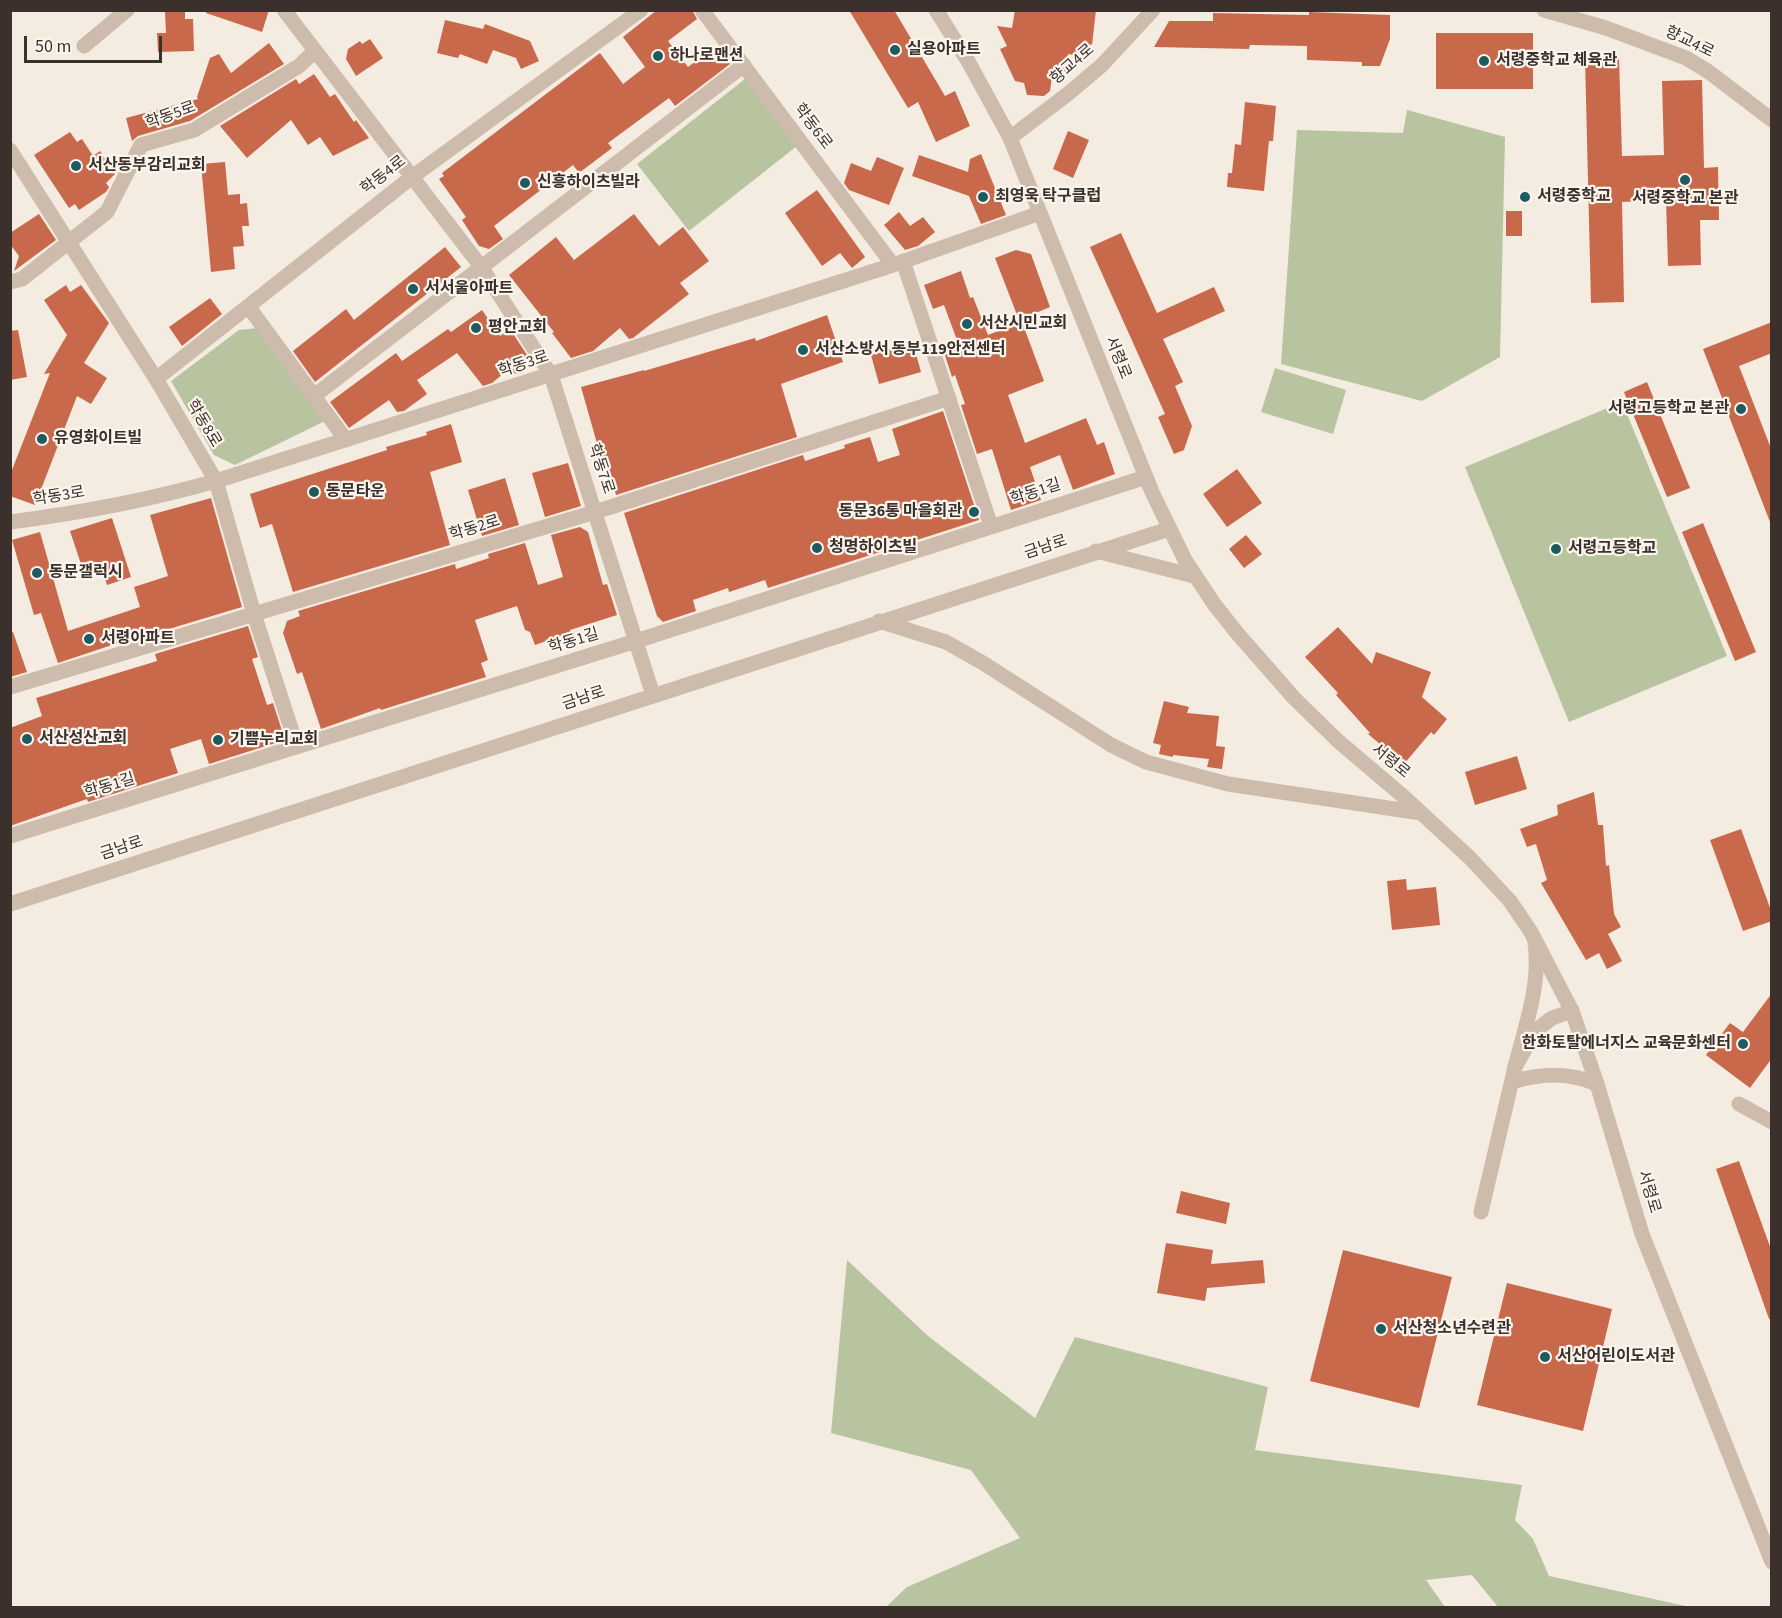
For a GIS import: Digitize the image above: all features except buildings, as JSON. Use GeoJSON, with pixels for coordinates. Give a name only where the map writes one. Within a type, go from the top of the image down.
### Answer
{"type":"FeatureCollection","features":[{"type":"Feature","properties":{"kind":"street"},"geometry":{"type":"LineString","coordinates":[[84,46],[127,10]]}},
{"type":"Feature","properties":{"kind":"street","name":"학동7로"},"geometry":{"type":"LineString","coordinates":[[284,10],[482,268],[551,375],[653,695]]}},
{"type":"Feature","properties":{"kind":"street","name":"학동4로"},"geometry":{"type":"LineString","coordinates":[[156,380],[412,177],[641,10]]}},
{"type":"Feature","properties":{"kind":"street","name":"학동6로"},"geometry":{"type":"LineString","coordinates":[[702,10],[898,263],[949,398],[991,526]]}},
{"type":"Feature","properties":{"kind":"street","name":"서령로"},"geometry":{"type":"LineString","coordinates":[[936,10],[968,61],[1010,138],[1146,477],[1169,529],[1194,576],[1237,633],[1294,698],[1484,872],[1510,901],[1531,932],[1572,1011],[1597,1084],[1642,1233],[1772,1562]]}},
{"type":"Feature","properties":{"kind":"street","name":"향교4로"},"geometry":{"type":"LineString","coordinates":[[1010,138],[1102,65],[1153,10]]}},
{"type":"Feature","properties":{"kind":"street","name":"향교4로"},"geometry":{"type":"LineString","coordinates":[[1544,10],[1606,27],[1686,58],[1709,72],[1772,120]]}},
{"type":"Feature","properties":{"kind":"street","name":"학동5로"},"geometry":{"type":"LineString","coordinates":[[10,282],[22,279],[107,212],[141,145],[194,130],[299,66],[315,51]]}},
{"type":"Feature","properties":{"kind":"street"},"geometry":{"type":"LineString","coordinates":[[314,396],[744,65]]}},
{"type":"Feature","properties":{"kind":"street","name":"학동8로"},"geometry":{"type":"LineString","coordinates":[[10,150],[156,380],[216,481],[254,614],[297,747]]}},
{"type":"Feature","properties":{"kind":"street","name":"학동3로"},"geometry":{"type":"LineString","coordinates":[[10,522],[87,511],[216,481],[898,263],[1040,213]]}},
{"type":"Feature","properties":{"kind":"street"},"geometry":{"type":"LineString","coordinates":[[248,306],[346,440]]}},
{"type":"Feature","properties":{"kind":"street","name":"학동2로"},"geometry":{"type":"LineString","coordinates":[[10,687],[595,512],[949,398]]}},
{"type":"Feature","properties":{"kind":"street","name":"학동1길"},"geometry":{"type":"LineString","coordinates":[[10,836],[636,641],[1146,477]]}},
{"type":"Feature","properties":{"kind":"street","name":"금남로"},"geometry":{"type":"LineString","coordinates":[[10,904],[1169,529]]}},
{"type":"Feature","properties":{"kind":"street"},"geometry":{"type":"LineString","coordinates":[[1096,551],[1194,576]]}},
{"type":"Feature","properties":{"kind":"street"},"geometry":{"type":"LineString","coordinates":[[879,621],[946,642],[993,669],[1112,745],[1146,762],[1228,784],[1421,813]]}},
{"type":"Feature","properties":{"kind":"street"},"geometry":{"type":"LineString","coordinates":[[1481,1212],[1535,979],[1536,950],[1531,932]]}},
{"type":"Feature","properties":{"kind":"street"},"geometry":{"type":"LineString","coordinates":[[1513,1074],[1535,1031],[1552,1018],[1572,1011]]}},
{"type":"Feature","properties":{"kind":"street"},"geometry":{"type":"LineString","coordinates":[[1513,1074],[1584,1078],[1597,1084]]}},
{"type":"Feature","properties":{"kind":"street"},"geometry":{"type":"LineString","coordinates":[[1739,1104],[1772,1122]]}},
{"type":"Feature","properties":{"kind":"green space"},"geometry":{"type":"Polygon","coordinates":[[[745,79],[797,146],[689,231],[637,164],[745,79]]]}},
{"type":"Feature","properties":{"kind":"green space"},"geometry":{"type":"Polygon","coordinates":[[[1407,110],[1505,137],[1500,357],[1422,401],[1281,364],[1297,130],[1403,133],[1407,110]]]}},
{"type":"Feature","properties":{"kind":"green space"},"geometry":{"type":"Polygon","coordinates":[[[257,328],[327,420],[235,465],[214,455],[171,381],[239,330],[257,328]]]}},
{"type":"Feature","properties":{"kind":"green space"},"geometry":{"type":"Polygon","coordinates":[[[1275,368],[1346,390],[1333,434],[1261,412],[1275,368]]]}},
{"type":"Feature","properties":{"kind":"green space"},"geometry":{"type":"Polygon","coordinates":[[[1622,402],[1727,656],[1569,722],[1465,467],[1622,402]]]}},
{"type":"Feature","properties":{"kind":"green space"},"geometry":{"type":"Polygon","coordinates":[[[847,1260],[928,1336],[1035,1418],[1075,1337],[1268,1387],[1255,1450],[1522,1485],[1515,1520],[1533,1539],[1549,1576],[1690,1607],[1498,1607],[1472,1575],[1426,1580],[1445,1607],[886,1607],[907,1587],[1020,1538],[971,1470],[831,1433],[847,1260]]]}},
{"type":"Feature","properties":{"kind":"place","name":"실용아파트"},"geometry":{"type":"Point","coordinates":[895,50]}},
{"type":"Feature","properties":{"kind":"place","name":"하나로맨션"},"geometry":{"type":"Point","coordinates":[658,56]}},
{"type":"Feature","properties":{"kind":"place","name":"서령중학교 체육관"},"geometry":{"type":"Point","coordinates":[1484,61]}},
{"type":"Feature","properties":{"kind":"place","name":"서산동부감리교회"},"geometry":{"type":"Point","coordinates":[76,166]}},
{"type":"Feature","properties":{"kind":"place","name":"서령중학교 본관"},"geometry":{"type":"Point","coordinates":[1685,180]}},
{"type":"Feature","properties":{"kind":"place","name":"신흥하이츠빌라"},"geometry":{"type":"Point","coordinates":[525,183]}},
{"type":"Feature","properties":{"kind":"place","name":"최영욱 탁구클럽"},"geometry":{"type":"Point","coordinates":[983,197]}},
{"type":"Feature","properties":{"kind":"place","name":"서령중학교"},"geometry":{"type":"Point","coordinates":[1525,197]}},
{"type":"Feature","properties":{"kind":"place","name":"서서울아파트"},"geometry":{"type":"Point","coordinates":[413,289]}},
{"type":"Feature","properties":{"kind":"place","name":"서산시민교회"},"geometry":{"type":"Point","coordinates":[967,324]}},
{"type":"Feature","properties":{"kind":"place","name":"평안교회"},"geometry":{"type":"Point","coordinates":[476,328]}},
{"type":"Feature","properties":{"kind":"place","name":"서산소방서 동부119안전센터"},"geometry":{"type":"Point","coordinates":[803,350]}},
{"type":"Feature","properties":{"kind":"place","name":"서령고등학교 본관"},"geometry":{"type":"Point","coordinates":[1741,409]}},
{"type":"Feature","properties":{"kind":"place","name":"유영화이트빌"},"geometry":{"type":"Point","coordinates":[42,439]}},
{"type":"Feature","properties":{"kind":"place","name":"동문타운"},"geometry":{"type":"Point","coordinates":[314,492]}},
{"type":"Feature","properties":{"kind":"place","name":"동문36통 마을회관"},"geometry":{"type":"Point","coordinates":[974,512]}},
{"type":"Feature","properties":{"kind":"place","name":"청명하이츠빌"},"geometry":{"type":"Point","coordinates":[817,548]}},
{"type":"Feature","properties":{"kind":"place","name":"서령고등학교"},"geometry":{"type":"Point","coordinates":[1556,549]}},
{"type":"Feature","properties":{"kind":"place","name":"동문갤럭시"},"geometry":{"type":"Point","coordinates":[37,573]}},
{"type":"Feature","properties":{"kind":"place","name":"서령아파트"},"geometry":{"type":"Point","coordinates":[89,639]}},
{"type":"Feature","properties":{"kind":"place","name":"서산성산교회"},"geometry":{"type":"Point","coordinates":[27,739]}},
{"type":"Feature","properties":{"kind":"place","name":"기쁨누리교회"},"geometry":{"type":"Point","coordinates":[218,740]}},
{"type":"Feature","properties":{"kind":"place","name":"한화토탈에너지스 교육문화센터"},"geometry":{"type":"Point","coordinates":[1743,1044]}},
{"type":"Feature","properties":{"kind":"place","name":"서산청소년수련관"},"geometry":{"type":"Point","coordinates":[1381,1329]}},
{"type":"Feature","properties":{"kind":"place","name":"서산어린이도서관"},"geometry":{"type":"Point","coordinates":[1545,1357]}}]}
